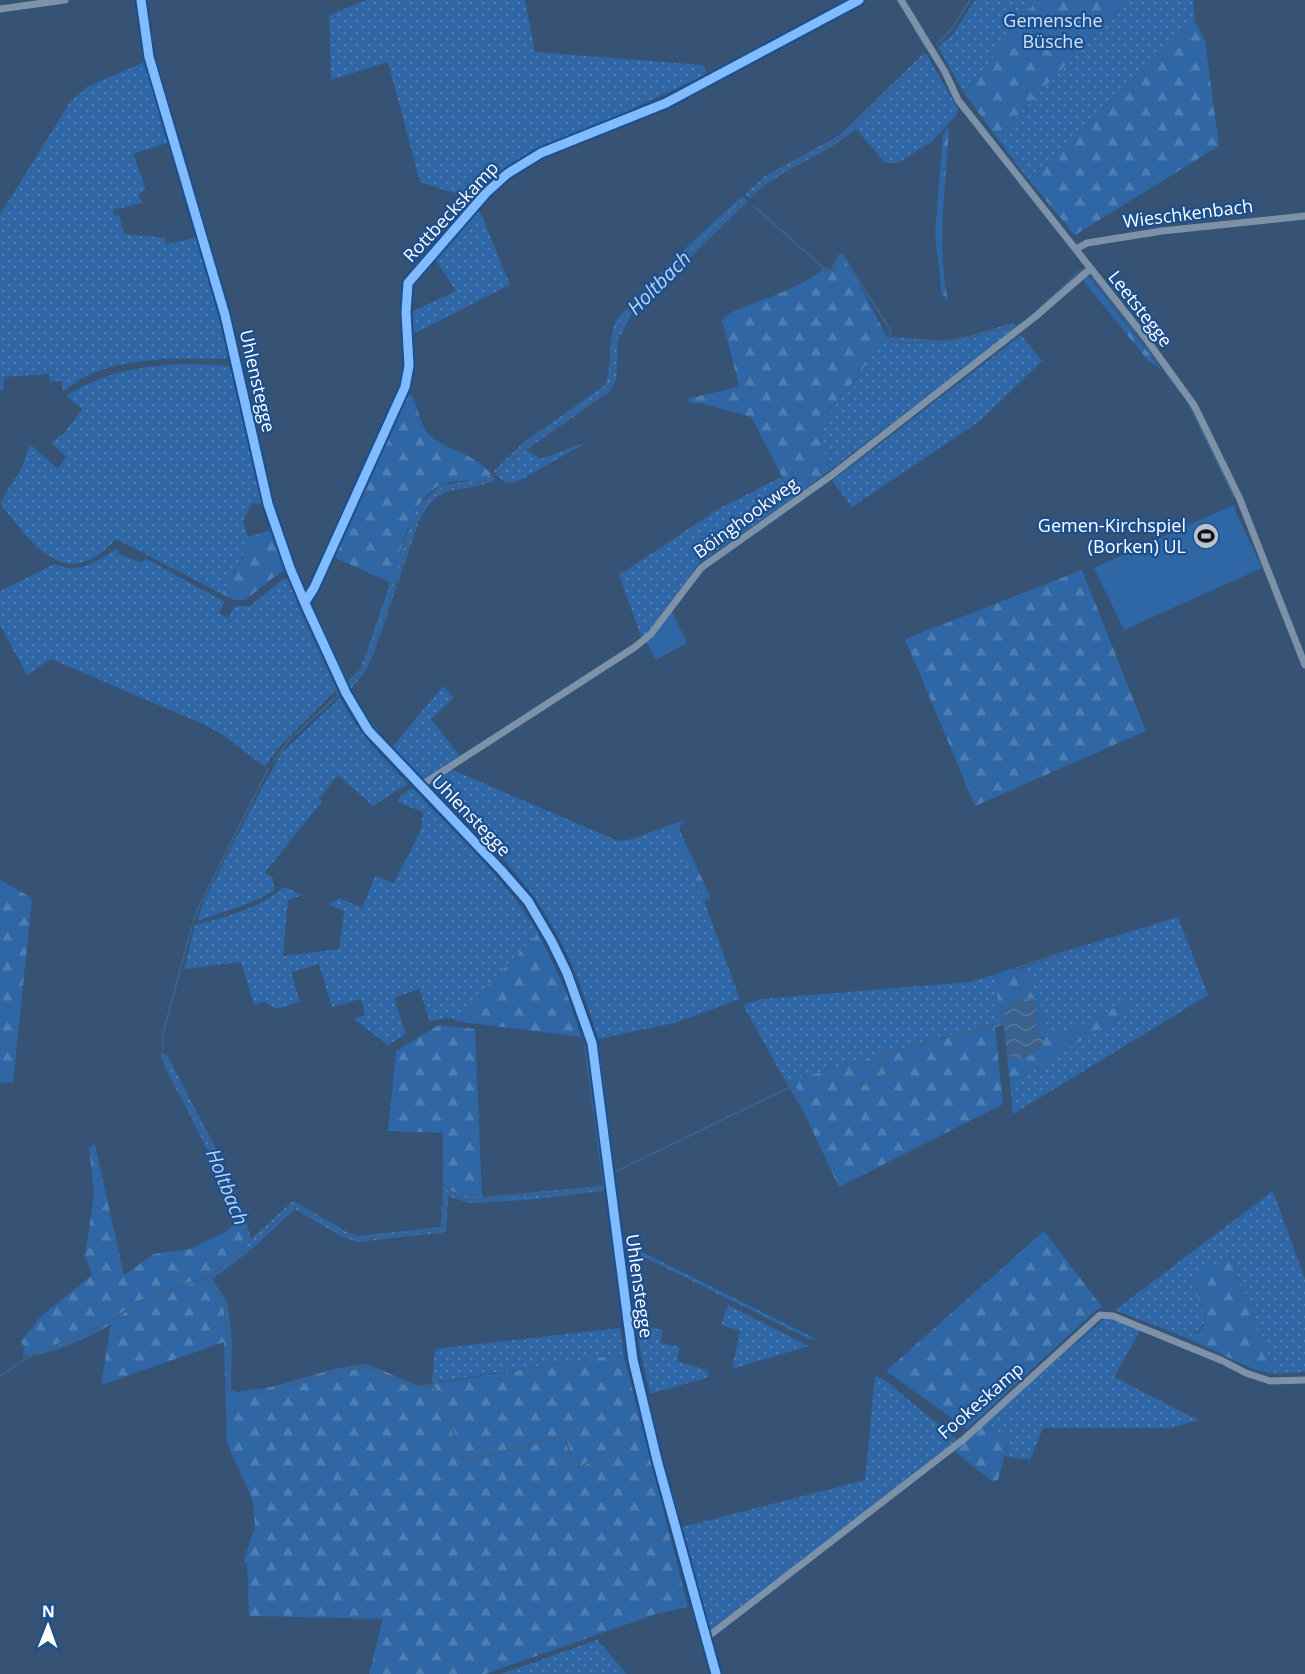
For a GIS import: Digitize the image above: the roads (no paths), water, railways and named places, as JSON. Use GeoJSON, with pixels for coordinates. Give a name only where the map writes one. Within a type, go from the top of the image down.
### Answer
{"type":"FeatureCollection","features":[{"type":"Feature","properties":{"kind":"street"},"geometry":{"type":"LineString","coordinates":[[0,9],[65,0]]}},
{"type":"Feature","properties":{"kind":"street","name":"Uhlenstegge"},"geometry":{"type":"LineString","coordinates":[[141,0],[149,57],[225,315],[268,504],[304,602],[346,693],[368,730],[501,870],[528,902],[567,973],[592,1043],[633,1360],[716,1674]]}},
{"type":"Feature","properties":{"kind":"street","name":"Rottbeckskamp"},"geometry":{"type":"LineString","coordinates":[[304,602],[314,588],[405,387],[409,366],[406,312],[408,283],[486,193],[507,174],[534,156],[666,103],[859,0]]}},
{"type":"Feature","properties":{"kind":"street","name":"Leetstegge"},"geometry":{"type":"LineString","coordinates":[[902,0],[945,72],[958,100],[1144,336],[1194,405],[1239,497],[1305,665]]}},
{"type":"Feature","properties":{"kind":"street","name":"Wieschkenbach"},"geometry":{"type":"LineString","coordinates":[[1076,249],[1087,243],[1162,231],[1305,216]]}},
{"type":"Feature","properties":{"kind":"street","name":"Böinghookweg"},"geometry":{"type":"LineString","coordinates":[[420,786],[635,647],[651,634],[701,568],[832,475],[1036,316],[1090,269]]}},
{"type":"Feature","properties":{"kind":"street","name":"Fookeskamp"},"geometry":{"type":"LineString","coordinates":[[705,1638],[964,1438],[1100,1315],[1113,1316],[1270,1381],[1305,1380]]}},
{"type":"Feature","properties":{"kind":"water"},"geometry":{"type":"Polygon","coordinates":[[[1031,997],[1036,1003],[1036,1028],[1043,1044],[1032,1055],[1011,1058],[1007,1055],[1004,1022],[1006,1010],[1013,1004],[1031,997]]]}},
{"type":"Feature","properties":{"kind":"waterway","name":"Holtbach"},"geometry":{"type":"LineString","coordinates":[[937,44],[951,30],[970,0]]}},
{"type":"Feature","properties":{"kind":"waterway"},"geometry":{"type":"LineString","coordinates":[[914,28],[926,48]]}},
{"type":"Feature","properties":{"kind":"waterway","name":"Holtbach"},"geometry":{"type":"LineString","coordinates":[[750,194],[771,177],[839,139],[928,56]]}},
{"type":"Feature","properties":{"kind":"waterway","name":"Holtbach"},"geometry":{"type":"LineString","coordinates":[[496,475],[527,445],[599,397],[611,383],[614,342],[625,316],[745,199]]}},
{"type":"Feature","properties":{"kind":"waterway"},"geometry":{"type":"LineString","coordinates":[[754,206],[828,272],[832,271],[839,257],[843,256],[891,331],[889,338],[894,343],[945,342],[1019,326]]}},
{"type":"Feature","properties":{"kind":"waterway"},"geometry":{"type":"LineString","coordinates":[[1037,311],[1081,270]]}},
{"type":"Feature","properties":{"kind":"waterway"},"geometry":{"type":"LineString","coordinates":[[1093,278],[1180,391]]}},
{"type":"Feature","properties":{"kind":"waterway"},"geometry":{"type":"LineString","coordinates":[[1187,400],[1234,497]]}},
{"type":"Feature","properties":{"kind":"waterway","name":"Holtbach"},"geometry":{"type":"LineString","coordinates":[[273,762],[291,738],[354,681],[368,661],[424,504],[441,490],[470,485],[492,477]]}},
{"type":"Feature","properties":{"kind":"waterway"},"geometry":{"type":"LineString","coordinates":[[294,589],[301,611],[338,694]]}},
{"type":"Feature","properties":{"kind":"waterway"},"geometry":{"type":"LineString","coordinates":[[323,628],[349,685]]}},
{"type":"Feature","properties":{"kind":"waterway","name":"Holtbach"},"geometry":{"type":"LineString","coordinates":[[193,922],[268,769]]}},
{"type":"Feature","properties":{"kind":"waterway","name":"Holtbach"},"geometry":{"type":"LineString","coordinates":[[163,1049],[162,1037],[192,926]]}},
{"type":"Feature","properties":{"kind":"waterway"},"geometry":{"type":"LineString","coordinates":[[616,1186],[614,1173],[617,1171],[790,1087],[797,1090],[801,1100],[805,1101],[821,1094],[831,1097],[886,1075],[888,1069],[881,1060],[881,1055],[1001,1023],[1001,1006],[1022,998],[1017,968],[1078,947]]}},
{"type":"Feature","properties":{"kind":"waterway"},"geometry":{"type":"LineString","coordinates":[[585,1046],[604,1188]]}},
{"type":"Feature","properties":{"kind":"waterway","name":"Holtbach"},"geometry":{"type":"LineString","coordinates":[[110,1321],[141,1301],[207,1277],[238,1255],[244,1248],[247,1236],[247,1227],[208,1140],[167,1068],[163,1054]]}},
{"type":"Feature","properties":{"kind":"waterway"},"geometry":{"type":"LineString","coordinates":[[444,1229],[445,1195],[447,1193],[470,1200],[599,1189]]}},
{"type":"Feature","properties":{"kind":"waterway"},"geometry":{"type":"LineString","coordinates":[[261,1236],[289,1208],[298,1206],[346,1235],[363,1239],[437,1230]]}},
{"type":"Feature","properties":{"kind":"waterway"},"geometry":{"type":"LineString","coordinates":[[207,1278],[224,1303],[228,1340],[228,1389],[235,1394],[261,1393],[350,1369],[363,1368],[376,1371],[405,1384],[433,1386],[437,1393]]}},
{"type":"Feature","properties":{"kind":"waterway","name":"Holtbach"},"geometry":{"type":"LineString","coordinates":[[0,1376],[35,1353],[88,1333],[107,1323]]}},
{"type":"Feature","properties":{"kind":"waterway"},"geometry":{"type":"LineString","coordinates":[[441,1399],[463,1458],[467,1461],[561,1436],[565,1438],[575,1466],[579,1468],[642,1428]]}},
{"type":"Feature","properties":{"kind":"place","name":"Gemen-Kirchspiel (Borken) UL"},"geometry":{"type":"Point","coordinates":[1206,536]}},
{"type":"Feature","properties":{"kind":"park label","name":"Gemensche Büsche"},"geometry":{"type":"Point","coordinates":[1053,31]}}]}
